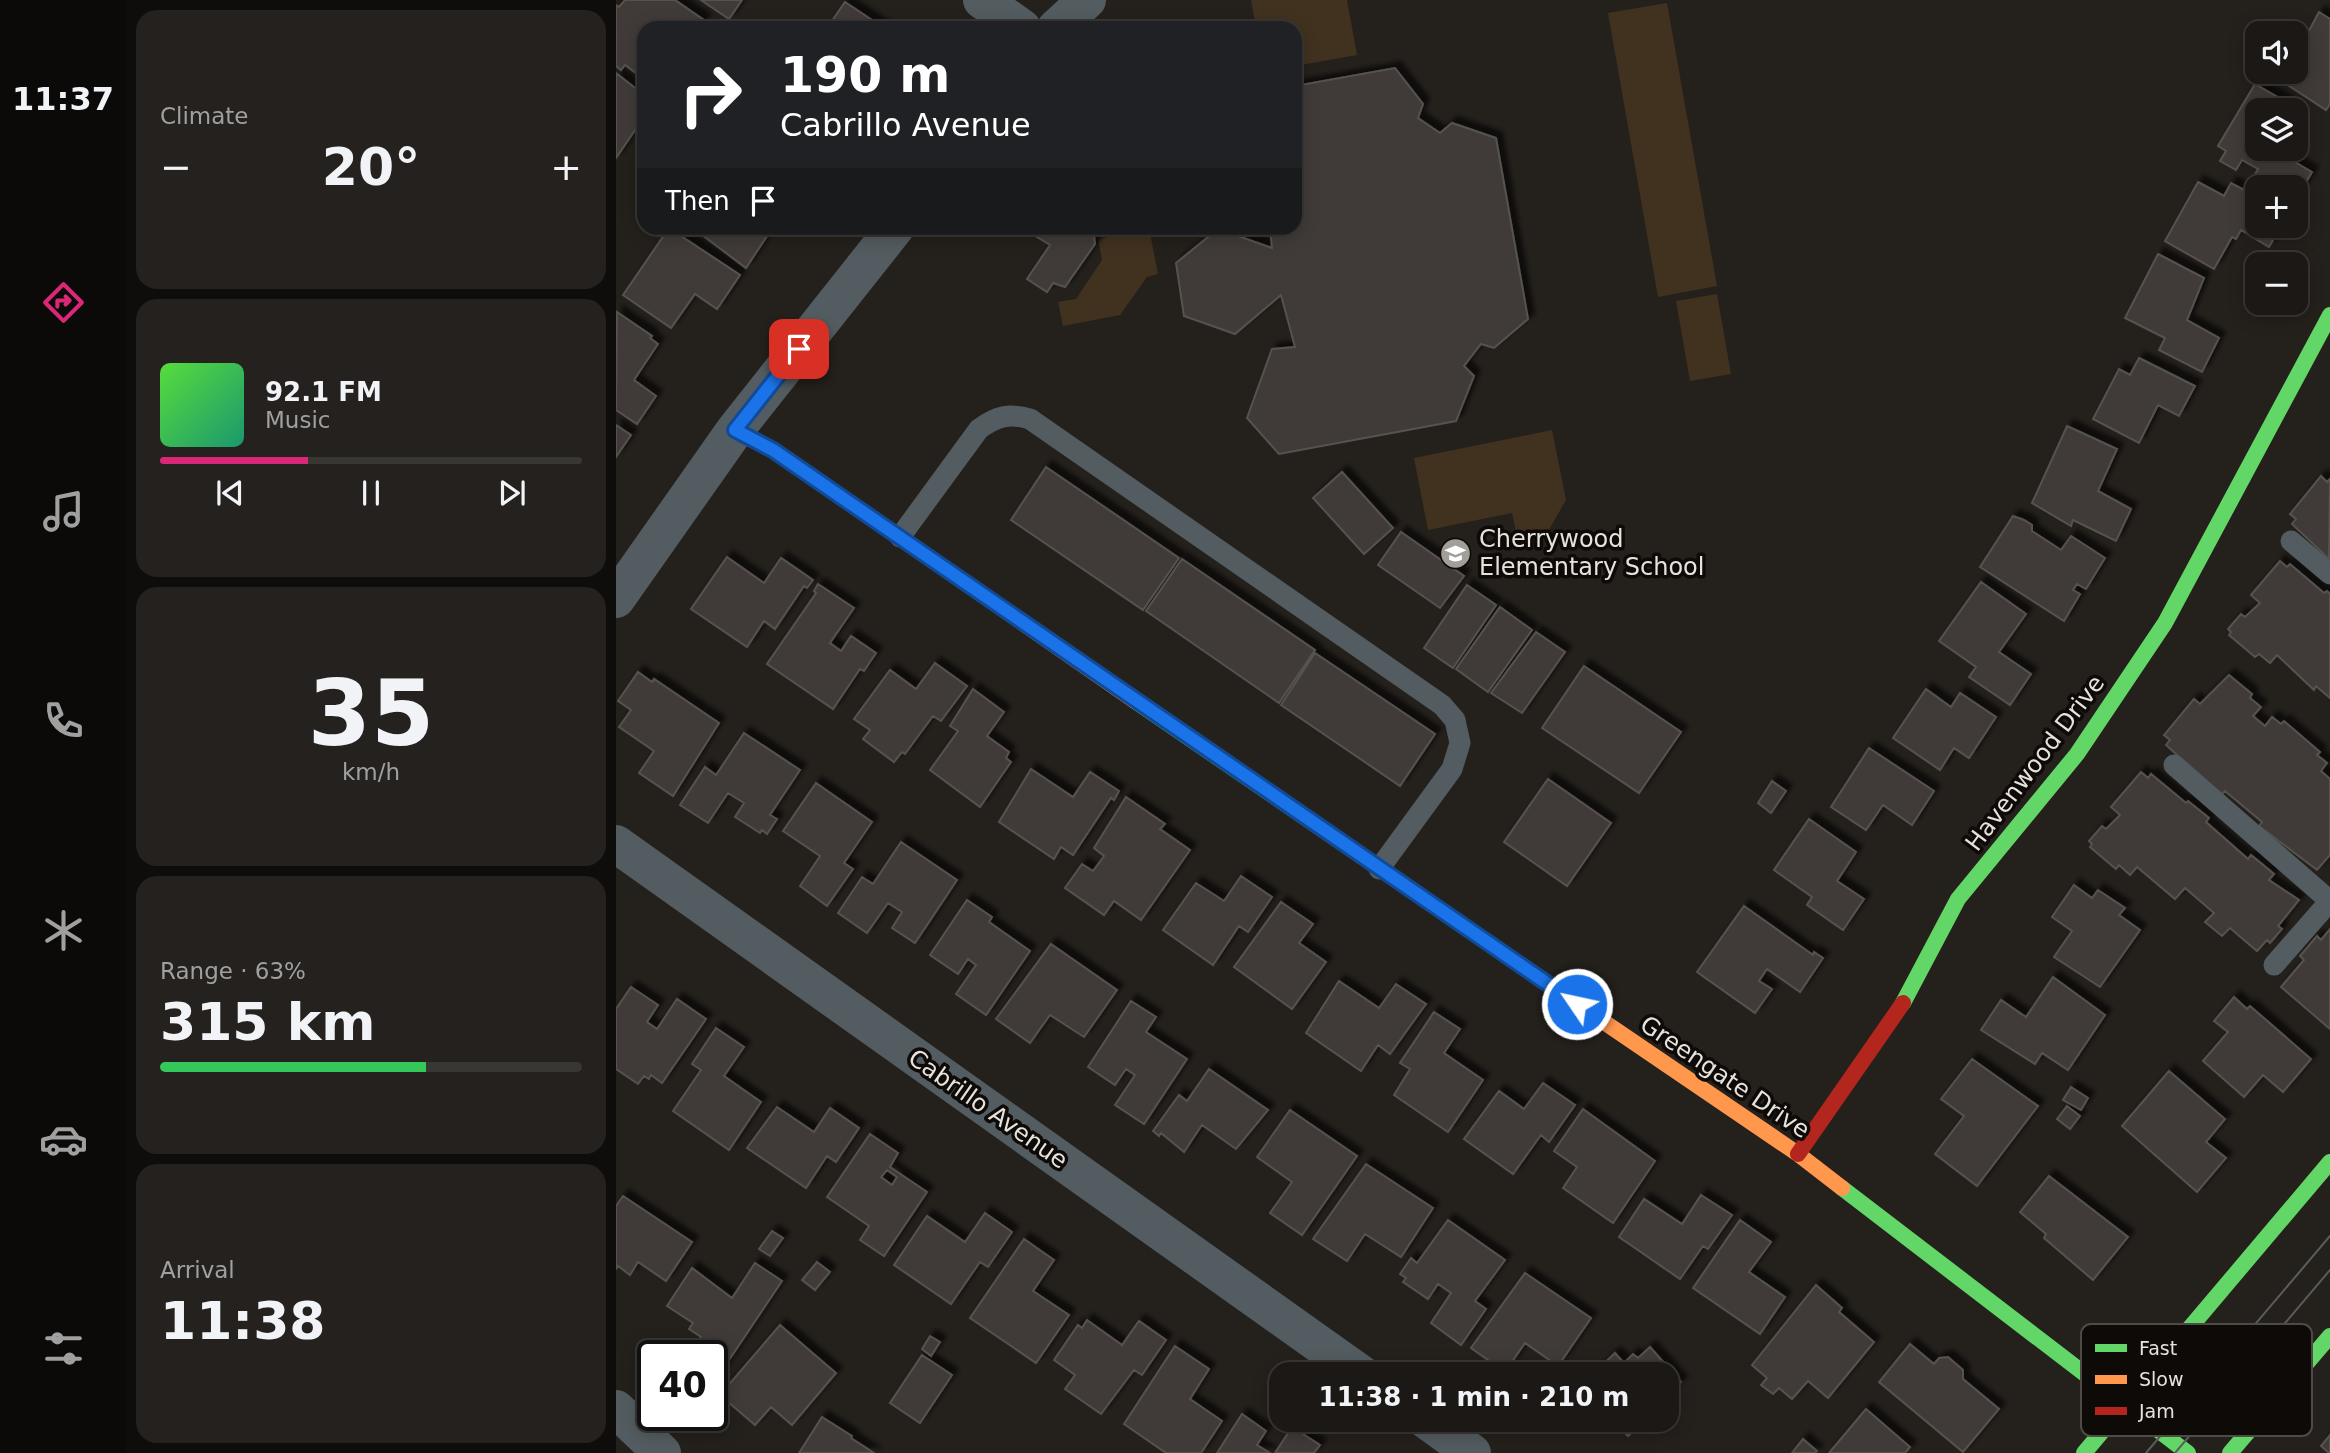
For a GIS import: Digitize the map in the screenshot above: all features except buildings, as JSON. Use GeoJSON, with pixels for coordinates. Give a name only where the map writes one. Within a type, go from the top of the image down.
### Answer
{"type":"FeatureCollection","features":[{"type":"Feature","properties":{"kind":"street"},"geometry":{"type":"LineString","coordinates":[[982,0],[1012,21]]}},
{"type":"Feature","properties":{"kind":"street"},"geometry":{"type":"LineString","coordinates":[[1064,21],[1087,0]]}},
{"type":"Feature","properties":{"kind":"street"},"geometry":{"type":"LineString","coordinates":[[616,599],[735,430],[889,235]]}},
{"type":"Feature","properties":{"kind":"street","name":"Havenwood Drive"},"geometry":{"type":"LineString","coordinates":[[1798,1154],[1902,1005],[1958,899],[2077,754],[2165,622],[2330,315]]}},
{"type":"Feature","properties":{"kind":"street","name":"Greengate Drive"},"geometry":{"type":"LineString","coordinates":[[735,430],[773,450],[1378,869],[1798,1154],[2081,1370]]}},
{"type":"Feature","properties":{"kind":"street","name":"Cabrillo Avenue"},"geometry":{"type":"LineString","coordinates":[[616,844],[1344,1362]]}},
{"type":"Feature","properties":{"kind":"street"},"geometry":{"type":"LineString","coordinates":[[2192,1324],[2330,1162]]}},
{"type":"Feature","properties":{"kind":"street"},"geometry":{"type":"LineString","coordinates":[[2312,1357],[2330,1336]]}},
{"type":"Feature","properties":{"kind":"street"},"geometry":{"type":"LineString","coordinates":[[616,1409],[662,1453]]}},
{"type":"Feature","properties":{"kind":"street"},"geometry":{"type":"LineString","coordinates":[[1443,1432],[1472,1453]]}},
{"type":"Feature","properties":{"kind":"street"},"geometry":{"type":"LineString","coordinates":[[2084,1453],[2098,1436]]}},
{"type":"Feature","properties":{"kind":"street","name":"Greengate Drive"},"geometry":{"type":"LineString","coordinates":[[2166,1436],[2188,1453]]}},
{"type":"Feature","properties":{"kind":"street"},"geometry":{"type":"LineString","coordinates":[[2230,1453],[2245,1436]]}},
{"type":"Feature","properties":{"kind":"lane"},"geometry":{"type":"LineString","coordinates":[[900,537],[979,429],[994,418],[1013,414],[1030,419],[1365,651],[1442,705],[1455,720],[1460,743],[1452,769],[1378,869]]}},
{"type":"Feature","properties":{"kind":"lane"},"geometry":{"type":"LineString","coordinates":[[2291,541],[2330,574]]}},
{"type":"Feature","properties":{"kind":"lane"},"geometry":{"type":"LineString","coordinates":[[2174,765],[2330,901],[2274,965]]}},
{"type":"Feature","properties":{"kind":"shaded area"},"geometry":{"type":"Polygon","coordinates":[[[1251,0],[1347,0],[1357,55],[1302,65],[1302,21],[1255,21],[1251,0]]]}},
{"type":"Feature","properties":{"kind":"shaded area"},"geometry":{"type":"Polygon","coordinates":[[[1667,3],[1717,286],[1658,297],[1608,13],[1667,3]]]}},
{"type":"Feature","properties":{"kind":"shaded area"},"geometry":{"type":"Polygon","coordinates":[[[1117,235],[1150,235],[1158,274],[1147,277],[1120,315],[1063,326],[1058,302],[1076,299],[1102,260],[1098,239],[1117,235]]]}},
{"type":"Feature","properties":{"kind":"shaded area"},"geometry":{"type":"Polygon","coordinates":[[[1717,294],[1731,374],[1690,381],[1676,301],[1717,294]]]}},
{"type":"Feature","properties":{"kind":"shaded area"},"geometry":{"type":"Polygon","coordinates":[[[1552,430],[1566,500],[1539,547],[1520,550],[1512,513],[1428,530],[1414,458],[1552,430]]]}},
{"type":"Feature","properties":{"kind":"tram line"},"geometry":{"type":"LineString","coordinates":[[2255,1324],[2330,1236]]}},
{"type":"Feature","properties":{"kind":"tram line"},"geometry":{"type":"LineString","coordinates":[[2284,1324],[2330,1270]]}},
{"type":"Feature","properties":{"kind":"tram line"},"geometry":{"type":"LineString","coordinates":[[2146,1453],[2160,1436]]}},
{"type":"Feature","properties":{"kind":"tram line"},"geometry":{"type":"LineString","coordinates":[[2175,1453],[2189,1436]]}},
{"type":"Feature","properties":{"kind":"traffic: fast"},"geometry":{"type":"LineString","coordinates":[[1903,1003],[1958,899],[2077,754],[2165,623],[2330,315]]}},
{"type":"Feature","properties":{"kind":"traffic: fast"},"geometry":{"type":"LineString","coordinates":[[1135,701],[1532,973]]}},
{"type":"Feature","properties":{"kind":"traffic: fast"},"geometry":{"type":"LineString","coordinates":[[2193,1324],[2330,1162]]}},
{"type":"Feature","properties":{"kind":"traffic: fast"},"geometry":{"type":"LineString","coordinates":[[1842,1188],[2081,1371]]}},
{"type":"Feature","properties":{"kind":"traffic: fast"},"geometry":{"type":"LineString","coordinates":[[2312,1357],[2330,1336]]}},
{"type":"Feature","properties":{"kind":"traffic: fast"},"geometry":{"type":"LineString","coordinates":[[2084,1453],[2098,1436]]}},
{"type":"Feature","properties":{"kind":"traffic: fast"},"geometry":{"type":"LineString","coordinates":[[2166,1436],[2188,1453]]}},
{"type":"Feature","properties":{"kind":"traffic: fast"},"geometry":{"type":"LineString","coordinates":[[2230,1453],[2245,1436]]}},
{"type":"Feature","properties":{"kind":"traffic: slow"},"geometry":{"type":"LineString","coordinates":[[898,536],[1135,701]]}},
{"type":"Feature","properties":{"kind":"traffic: slow"},"geometry":{"type":"LineString","coordinates":[[1532,973],[1798,1154],[1842,1188]]}},
{"type":"Feature","properties":{"kind":"traffic: jam"},"geometry":{"type":"LineString","coordinates":[[735,430],[773,450],[898,536]]}},
{"type":"Feature","properties":{"kind":"traffic: jam"},"geometry":{"type":"LineString","coordinates":[[1798,1154],[1903,1003]]}},
{"type":"Feature","properties":{"kind":"place","name":"Cherrywood Elementary School"},"geometry":{"type":"Point","coordinates":[1456,553]}},
{"type":"Feature","properties":{"kind":"route"},"geometry":{"type":"LineString","coordinates":[[799,349],[735,430],[773,450],[1577,1004]]}}]}
